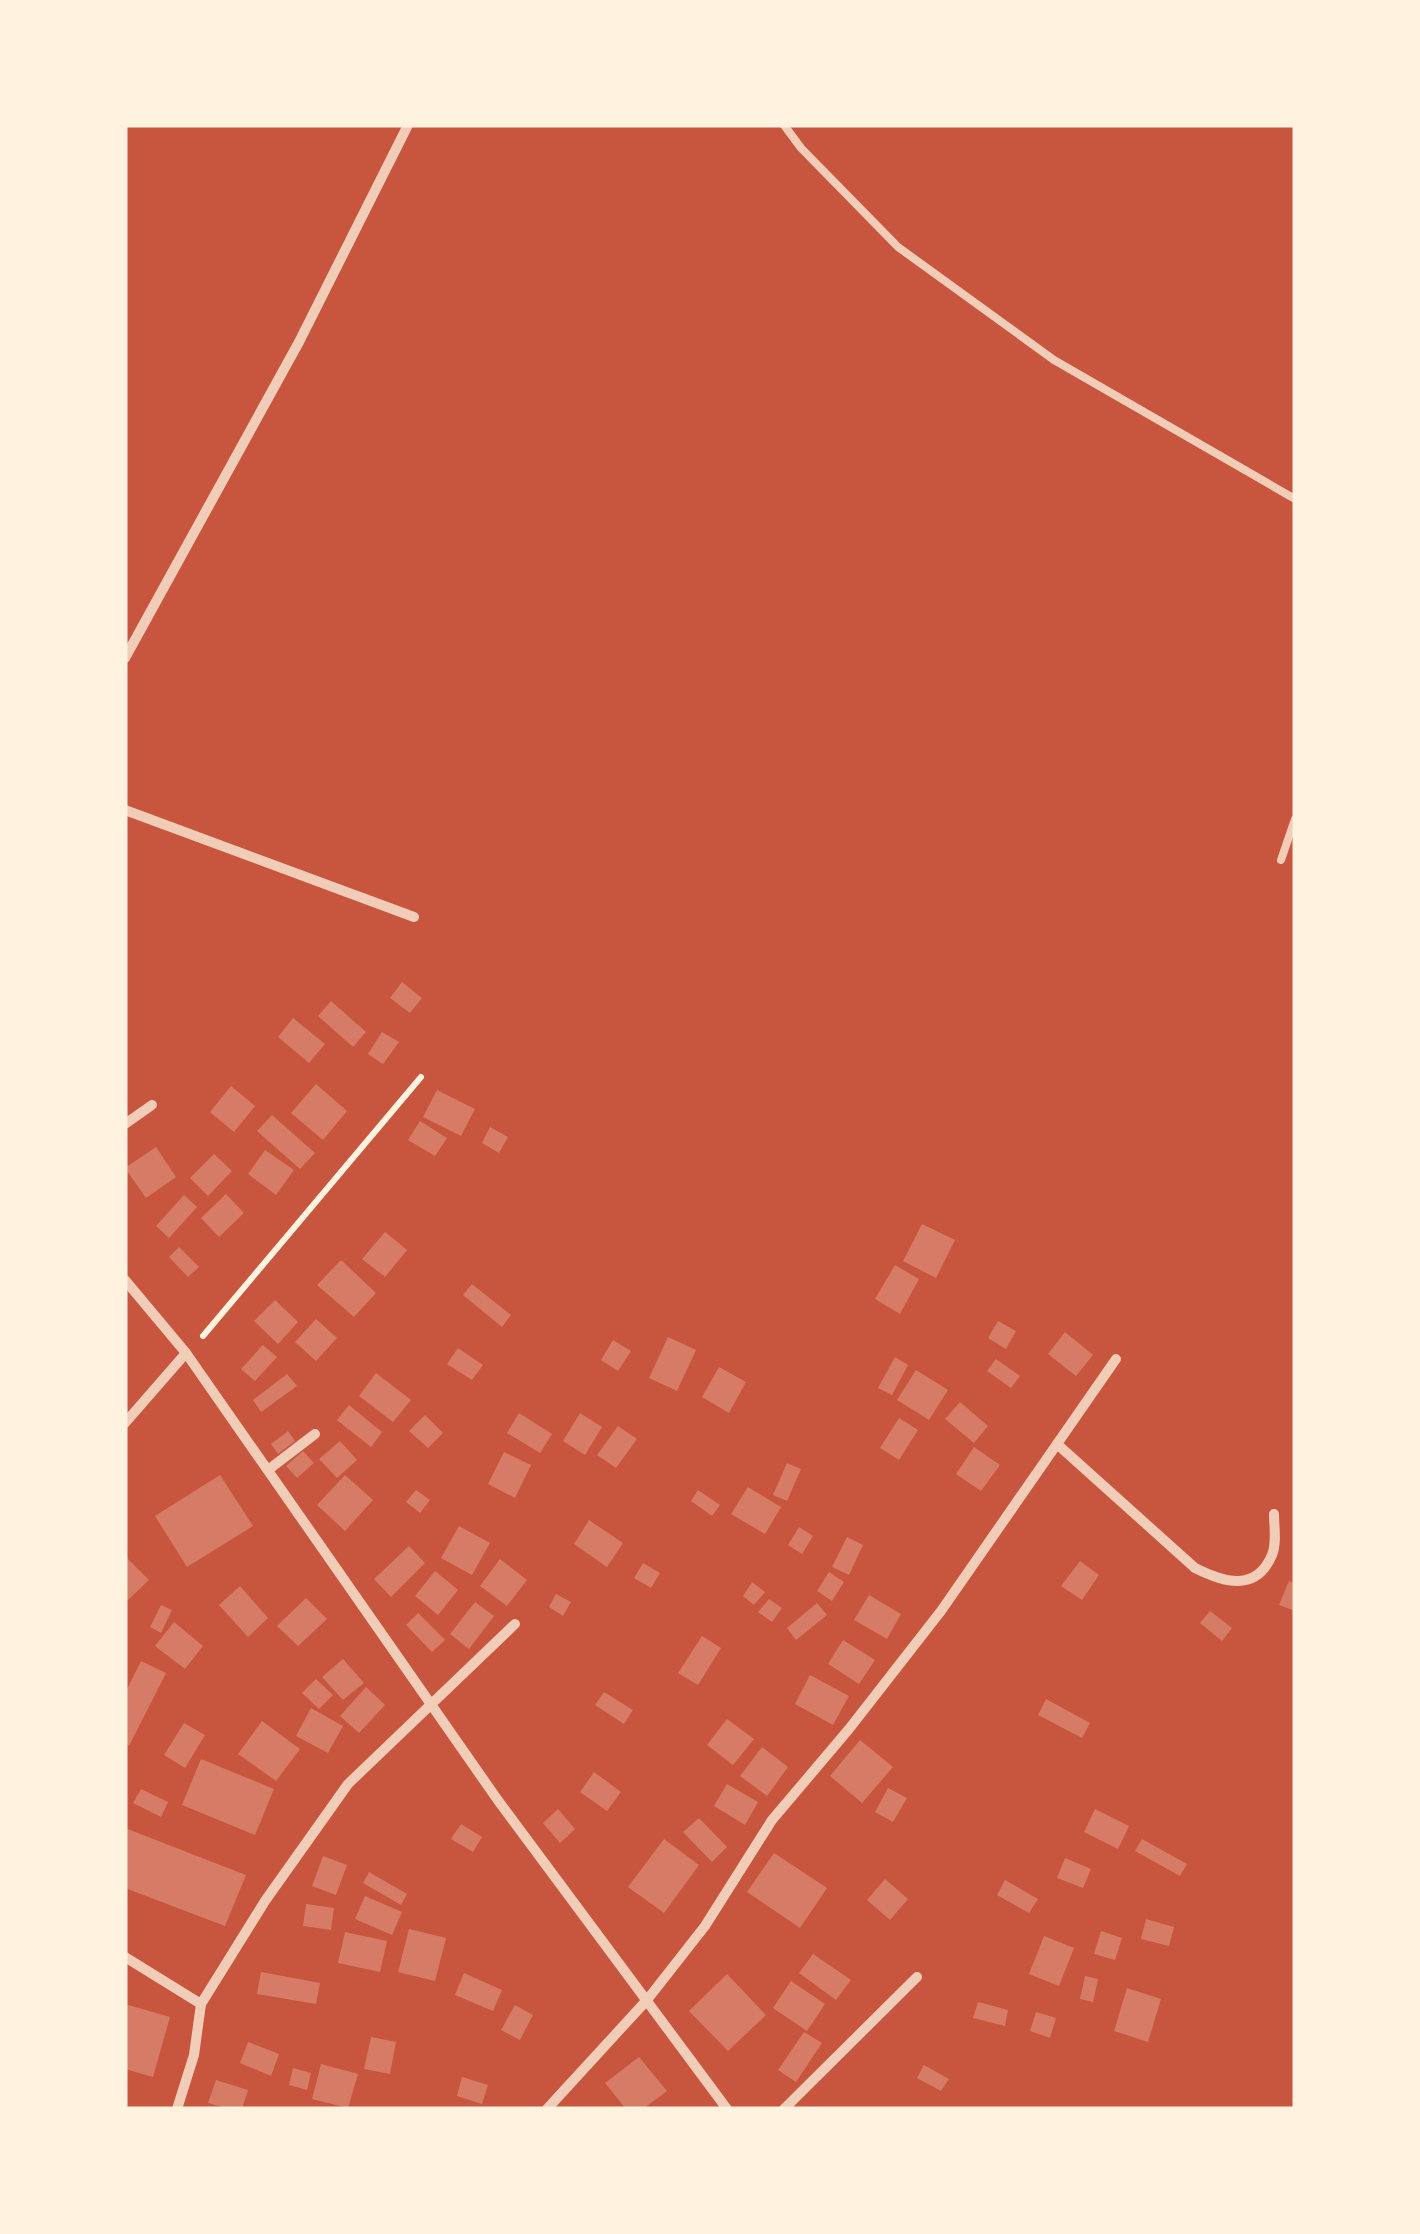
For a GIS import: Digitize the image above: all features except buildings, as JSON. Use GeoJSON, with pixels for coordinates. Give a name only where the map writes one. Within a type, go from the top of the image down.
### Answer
{"type":"FeatureCollection","features":[{"type":"Feature","properties":{"kind":"street"},"geometry":{"type":"LineString","coordinates":[[125,658],[300,342],[408,125]]}},
{"type":"Feature","properties":{"kind":"street"},"geometry":{"type":"LineString","coordinates":[[125,810],[414,918]]}},
{"type":"Feature","properties":{"kind":"street"},"geometry":{"type":"LineString","coordinates":[[125,1124],[152,1106]]}},
{"type":"Feature","properties":{"kind":"street"},"geometry":{"type":"LineString","coordinates":[[125,1280],[186,1354],[498,1799],[726,2109]]}},
{"type":"Feature","properties":{"kind":"street"},"geometry":{"type":"LineString","coordinates":[[125,1423],[186,1354]]}},
{"type":"Feature","properties":{"kind":"street"},"geometry":{"type":"LineString","coordinates":[[547,2109],[647,2000],[705,1926],[772,1820],[941,1611],[1116,1359]]}},
{"type":"Feature","properties":{"kind":"street"},"geometry":{"type":"LineString","coordinates":[[268,1470],[316,1434]]}},
{"type":"Feature","properties":{"kind":"street"},"geometry":{"type":"LineString","coordinates":[[1057,1444],[1195,1568],[1222,1582],[1246,1580],[1261,1573],[1272,1555],[1274,1514]]}},
{"type":"Feature","properties":{"kind":"street"},"geometry":{"type":"LineString","coordinates":[[177,2109],[194,2055],[201,2004],[265,1901],[348,1784],[515,1624]]}},
{"type":"Feature","properties":{"kind":"street"},"geometry":{"type":"LineString","coordinates":[[125,1957],[201,2004]]}},
{"type":"Feature","properties":{"kind":"street"},"geometry":{"type":"LineString","coordinates":[[784,2109],[917,1977]]}},
{"type":"Feature","properties":{"kind":"lane"},"geometry":{"type":"LineString","coordinates":[[784,125],[898,247],[1054,360],[1295,499]]}},
{"type":"Feature","properties":{"kind":"lane"},"geometry":{"type":"LineString","coordinates":[[1281,860],[1295,819]]}},
{"type":"Feature","properties":{"kind":"path"},"geometry":{"type":"LineString","coordinates":[[186,1354],[422,1077]]}}]}
